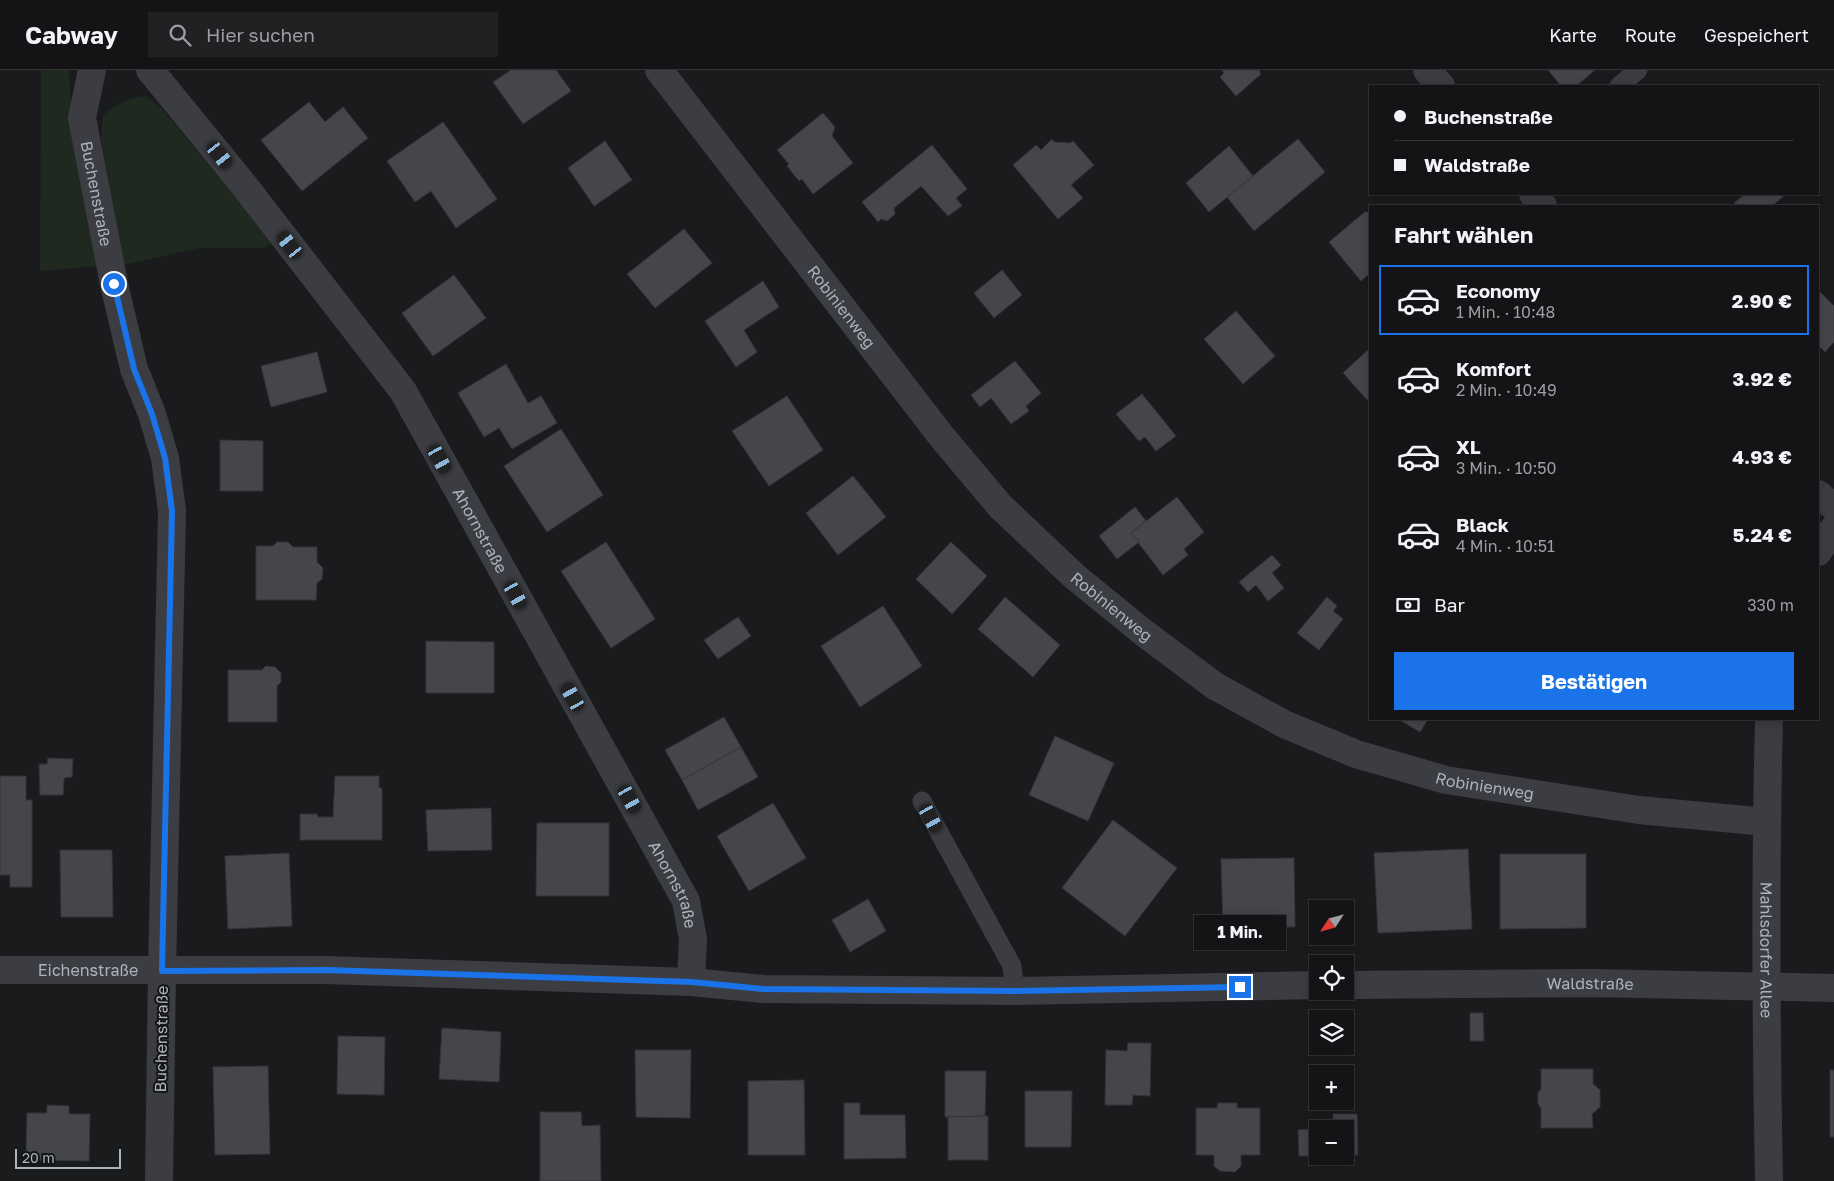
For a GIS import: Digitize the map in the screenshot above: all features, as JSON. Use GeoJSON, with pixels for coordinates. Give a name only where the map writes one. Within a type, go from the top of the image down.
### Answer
{"type":"FeatureCollection","features":[{"type":"Feature","properties":{"kind":"street","name":"Buchenstraße"},"geometry":{"type":"LineString","coordinates":[[92,70],[82,118],[116,294],[134,369],[152,414],[165,458],[172,511],[162,971],[160,1181]]}},
{"type":"Feature","properties":{"kind":"street","name":"Ahornstraße"},"geometry":{"type":"LineString","coordinates":[[150,70],[243,184],[403,391],[686,901],[693,940],[692,982]]}},
{"type":"Feature","properties":{"kind":"street","name":"Robinienweg"},"geometry":{"type":"LineString","coordinates":[[658,70],[936,430],[1000,506],[1074,576],[1144,633],[1215,686],[1284,724],[1356,754],[1446,780],[1639,810],[1766,822]]}},
{"type":"Feature","properties":{"kind":"street"},"geometry":{"type":"LineString","coordinates":[[1427,70],[1440,85]]}},
{"type":"Feature","properties":{"kind":"street"},"geometry":{"type":"LineString","coordinates":[[1534,195],[1542,205]]}},
{"type":"Feature","properties":{"kind":"street"},"geometry":{"type":"LineString","coordinates":[[1819,495],[1834,507]]}},
{"type":"Feature","properties":{"kind":"street"},"geometry":{"type":"LineString","coordinates":[[1819,550],[1834,528]]}},
{"type":"Feature","properties":{"kind":"street","name":"Mahlsdorfer Allee"},"geometry":{"type":"LineString","coordinates":[[1769,720],[1765,987],[1769,1181]]}},
{"type":"Feature","properties":{"kind":"street","name":"Eichenstraße"},"geometry":{"type":"LineString","coordinates":[[0,970],[326,970],[692,982],[763,989],[1015,991]]}},
{"type":"Feature","properties":{"kind":"street","name":"Waldstraße"},"geometry":{"type":"LineString","coordinates":[[1354,985],[1593,983],[1834,988]]}},
{"type":"Feature","properties":{"kind":"street"},"geometry":{"type":"LineString","coordinates":[[1015,991],[1309,985]]}},
{"type":"Feature","properties":{"kind":"lane"},"geometry":{"type":"LineString","coordinates":[[1620,85],[1638,70]]}},
{"type":"Feature","properties":{"kind":"lane"},"geometry":{"type":"LineString","coordinates":[[922,801],[1012,966],[1015,991]]}},
{"type":"Feature","properties":{"kind":"shaded area"},"geometry":{"type":"Polygon","coordinates":[[[41,70],[69,70],[73,137],[99,266],[40,271],[41,70]]]}},
{"type":"Feature","properties":{"kind":"shaded area"},"geometry":{"type":"Polygon","coordinates":[[[146,96],[162,109],[275,243],[263,248],[199,248],[123,265],[101,137],[103,116],[122,102],[146,96]]]}},
{"type":"Feature","properties":{"kind":"building"},"geometry":{"type":"Polygon","coordinates":[[[511,70],[556,70],[571,91],[523,124],[493,82],[511,70]]]}},
{"type":"Feature","properties":{"kind":"building"},"geometry":{"type":"Polygon","coordinates":[[[1222,70],[1260,70],[1261,74],[1236,96],[1220,77],[1224,73],[1222,70]]]}},
{"type":"Feature","properties":{"kind":"building"},"geometry":{"type":"Polygon","coordinates":[[[1548,70],[1595,70],[1577,85],[1560,85],[1548,70]]]}},
{"type":"Feature","properties":{"kind":"building"},"geometry":{"type":"Polygon","coordinates":[[[309,102],[325,122],[343,107],[368,138],[302,191],[261,140],[309,102]]]}},
{"type":"Feature","properties":{"kind":"building"},"geometry":{"type":"Polygon","coordinates":[[[823,113],[835,127],[832,136],[853,163],[813,194],[802,179],[799,181],[787,166],[789,164],[777,150],[823,113]]]}},
{"type":"Feature","properties":{"kind":"building"},"geometry":{"type":"Polygon","coordinates":[[[443,122],[497,199],[456,228],[431,191],[415,202],[387,161],[443,122]]]}},
{"type":"Feature","properties":{"kind":"building"},"geometry":{"type":"Polygon","coordinates":[[[1052,139],[1054,142],[1070,143],[1073,141],[1094,165],[1071,185],[1083,198],[1058,219],[1013,165],[1036,145],[1041,150],[1052,139]]]}},
{"type":"Feature","properties":{"kind":"building"},"geometry":{"type":"Polygon","coordinates":[[[1298,139],[1325,172],[1254,231],[1227,197],[1298,139]]]}},
{"type":"Feature","properties":{"kind":"building"},"geometry":{"type":"Polygon","coordinates":[[[605,141],[632,180],[594,206],[568,168],[605,141]]]}},
{"type":"Feature","properties":{"kind":"building"},"geometry":{"type":"Polygon","coordinates":[[[932,145],[967,189],[956,198],[962,206],[948,216],[921,186],[894,208],[895,214],[887,221],[881,219],[878,222],[862,202],[932,145]]]}},
{"type":"Feature","properties":{"kind":"building"},"geometry":{"type":"Polygon","coordinates":[[[1229,146],[1253,176],[1209,212],[1186,183],[1229,146]]]}},
{"type":"Feature","properties":{"kind":"building"},"geometry":{"type":"Polygon","coordinates":[[[1744,195],[1785,195],[1773,205],[1735,205],[1734,203],[1744,195]]]}},
{"type":"Feature","properties":{"kind":"building"},"geometry":{"type":"Polygon","coordinates":[[[1366,211],[1369,214],[1369,274],[1361,281],[1329,242],[1366,211]]]}},
{"type":"Feature","properties":{"kind":"building"},"geometry":{"type":"Polygon","coordinates":[[[684,229],[712,263],[655,308],[627,274],[684,229]]]}},
{"type":"Feature","properties":{"kind":"building"},"geometry":{"type":"Polygon","coordinates":[[[1002,270],[1022,295],[994,318],[974,293],[1002,270]]]}},
{"type":"Feature","properties":{"kind":"building"},"geometry":{"type":"Polygon","coordinates":[[[454,275],[486,318],[433,356],[402,313],[454,275]]]}},
{"type":"Feature","properties":{"kind":"building"},"geometry":{"type":"Polygon","coordinates":[[[763,281],[779,307],[744,330],[757,352],[736,367],[705,321],[763,281]]]}},
{"type":"Feature","properties":{"kind":"building"},"geometry":{"type":"Polygon","coordinates":[[[1819,291],[1834,306],[1834,342],[1825,352],[1819,346],[1819,291]]]}},
{"type":"Feature","properties":{"kind":"building"},"geometry":{"type":"Polygon","coordinates":[[[1236,311],[1275,356],[1243,384],[1204,339],[1236,311]]]}},
{"type":"Feature","properties":{"kind":"building"},"geometry":{"type":"Polygon","coordinates":[[[1369,349],[1369,402],[1343,373],[1369,349]]]}},
{"type":"Feature","properties":{"kind":"building"},"geometry":{"type":"Polygon","coordinates":[[[317,352],[327,392],[271,407],[261,366],[317,352]]]}},
{"type":"Feature","properties":{"kind":"building"},"geometry":{"type":"Polygon","coordinates":[[[1015,361],[1041,393],[1026,406],[1029,411],[1011,424],[991,398],[980,407],[971,395],[1015,361]]]}},
{"type":"Feature","properties":{"kind":"building"},"geometry":{"type":"Polygon","coordinates":[[[506,364],[528,403],[541,396],[557,423],[512,449],[499,428],[484,437],[458,393],[506,364]]]}},
{"type":"Feature","properties":{"kind":"building"},"geometry":{"type":"Polygon","coordinates":[[[1142,394],[1176,436],[1156,451],[1145,437],[1139,441],[1116,414],[1142,394]]]}},
{"type":"Feature","properties":{"kind":"building"},"geometry":{"type":"Polygon","coordinates":[[[787,396],[823,450],[769,486],[732,431],[787,396]]]}},
{"type":"Feature","properties":{"kind":"building"},"geometry":{"type":"Polygon","coordinates":[[[561,429],[603,495],[547,532],[504,466],[561,429]]]}},
{"type":"Feature","properties":{"kind":"building"},"geometry":{"type":"Polygon","coordinates":[[[220,440],[263,441],[263,491],[220,491],[220,440]]]}},
{"type":"Feature","properties":{"kind":"building"},"geometry":{"type":"Polygon","coordinates":[[[853,476],[886,517],[838,555],[806,513],[853,476]]]}},
{"type":"Feature","properties":{"kind":"building"},"geometry":{"type":"Polygon","coordinates":[[[1177,497],[1204,532],[1184,549],[1188,555],[1163,575],[1131,533],[1177,497]]]}},
{"type":"Feature","properties":{"kind":"building"},"geometry":{"type":"Polygon","coordinates":[[[1135,507],[1146,521],[1131,533],[1139,542],[1117,559],[1099,536],[1135,507]]]}},
{"type":"Feature","properties":{"kind":"building"},"geometry":{"type":"Polygon","coordinates":[[[277,542],[288,542],[293,547],[317,547],[317,562],[323,568],[322,579],[317,583],[316,600],[256,600],[256,546],[273,546],[277,542]]]}},
{"type":"Feature","properties":{"kind":"building"},"geometry":{"type":"Polygon","coordinates":[[[606,542],[655,619],[611,648],[561,571],[606,542]]]}},
{"type":"Feature","properties":{"kind":"building"},"geometry":{"type":"Polygon","coordinates":[[[951,542],[987,576],[952,614],[916,579],[951,542]]]}},
{"type":"Feature","properties":{"kind":"building"},"geometry":{"type":"Polygon","coordinates":[[[1272,555],[1281,565],[1272,573],[1284,588],[1268,601],[1256,585],[1248,592],[1239,582],[1272,555]]]}},
{"type":"Feature","properties":{"kind":"building"},"geometry":{"type":"Polygon","coordinates":[[[1005,597],[1060,645],[1033,677],[978,629],[1005,597]]]}},
{"type":"Feature","properties":{"kind":"building"},"geometry":{"type":"Polygon","coordinates":[[[1327,597],[1337,606],[1333,611],[1343,619],[1319,650],[1297,633],[1327,597]]]}},
{"type":"Feature","properties":{"kind":"building"},"geometry":{"type":"Polygon","coordinates":[[[883,606],[922,666],[860,707],[821,646],[883,606]]]}},
{"type":"Feature","properties":{"kind":"building"},"geometry":{"type":"Polygon","coordinates":[[[738,617],[751,636],[718,659],[704,640],[738,617]]]}},
{"type":"Feature","properties":{"kind":"building"},"geometry":{"type":"Polygon","coordinates":[[[426,641],[494,642],[494,693],[426,693],[426,641]]]}},
{"type":"Feature","properties":{"kind":"building"},"geometry":{"type":"Polygon","coordinates":[[[266,666],[275,667],[281,673],[281,682],[277,686],[277,722],[228,722],[228,670],[262,670],[266,666]]]}},
{"type":"Feature","properties":{"kind":"building"},"geometry":{"type":"Polygon","coordinates":[[[724,717],[741,747],[682,780],[665,750],[724,717]]]}},
{"type":"Feature","properties":{"kind":"building"},"geometry":{"type":"Polygon","coordinates":[[[1400,720],[1427,720],[1420,732],[1400,720]]]}},
{"type":"Feature","properties":{"kind":"building"},"geometry":{"type":"Polygon","coordinates":[[[1055,736],[1114,763],[1088,821],[1029,795],[1055,736]]]}},
{"type":"Feature","properties":{"kind":"building"},"geometry":{"type":"Polygon","coordinates":[[[741,747],[758,777],[698,810],[682,780],[741,747]]]}},
{"type":"Feature","properties":{"kind":"building"},"geometry":{"type":"Polygon","coordinates":[[[48,758],[73,759],[72,777],[64,778],[63,795],[40,795],[39,764],[47,764],[48,758]]]}},
{"type":"Feature","properties":{"kind":"building"},"geometry":{"type":"Polygon","coordinates":[[[0,776],[26,776],[26,800],[32,800],[32,887],[10,887],[10,875],[0,875],[0,776]]]}},
{"type":"Feature","properties":{"kind":"building"},"geometry":{"type":"Polygon","coordinates":[[[335,776],[379,776],[379,787],[382,789],[382,840],[300,840],[300,814],[317,814],[318,817],[333,817],[335,776]]]}},
{"type":"Feature","properties":{"kind":"building"},"geometry":{"type":"Polygon","coordinates":[[[773,803],[806,858],[749,891],[717,836],[773,803]]]}},
{"type":"Feature","properties":{"kind":"building"},"geometry":{"type":"Polygon","coordinates":[[[491,808],[492,850],[428,851],[426,810],[491,808]]]}},
{"type":"Feature","properties":{"kind":"building"},"geometry":{"type":"Polygon","coordinates":[[[1113,820],[1177,868],[1125,936],[1062,888],[1113,820]]]}},
{"type":"Feature","properties":{"kind":"building"},"geometry":{"type":"Polygon","coordinates":[[[537,823],[609,823],[609,896],[536,896],[537,823]]]}},
{"type":"Feature","properties":{"kind":"building"},"geometry":{"type":"Polygon","coordinates":[[[1468,849],[1472,929],[1378,933],[1374,853],[1468,849]]]}},
{"type":"Feature","properties":{"kind":"building"},"geometry":{"type":"Polygon","coordinates":[[[60,850],[112,850],[113,917],[61,917],[60,850]]]}},
{"type":"Feature","properties":{"kind":"building"},"geometry":{"type":"Polygon","coordinates":[[[289,853],[292,926],[228,929],[225,856],[289,853]]]}},
{"type":"Feature","properties":{"kind":"building"},"geometry":{"type":"Polygon","coordinates":[[[1500,854],[1586,854],[1586,928],[1500,929],[1500,854]]]}},
{"type":"Feature","properties":{"kind":"building"},"geometry":{"type":"Polygon","coordinates":[[[1294,858],[1295,927],[1223,927],[1221,859],[1294,858]]]}},
{"type":"Feature","properties":{"kind":"building"},"geometry":{"type":"Polygon","coordinates":[[[868,899],[886,931],[850,952],[832,920],[868,899]]]}},
{"type":"Feature","properties":{"kind":"building"},"geometry":{"type":"Polygon","coordinates":[[[1470,1013],[1483,1013],[1484,1041],[1470,1041],[1470,1013]]]}},
{"type":"Feature","properties":{"kind":"building"},"geometry":{"type":"Polygon","coordinates":[[[442,1028],[501,1032],[499,1082],[439,1079],[442,1028]]]}},
{"type":"Feature","properties":{"kind":"building"},"geometry":{"type":"Polygon","coordinates":[[[338,1036],[385,1037],[384,1095],[337,1094],[338,1036]]]}},
{"type":"Feature","properties":{"kind":"building"},"geometry":{"type":"Polygon","coordinates":[[[1128,1043],[1151,1043],[1150,1096],[1133,1095],[1132,1105],[1105,1105],[1106,1050],[1127,1051],[1128,1043]]]}},
{"type":"Feature","properties":{"kind":"building"},"geometry":{"type":"Polygon","coordinates":[[[635,1050],[691,1050],[690,1118],[636,1117],[635,1050]]]}},
{"type":"Feature","properties":{"kind":"building"},"geometry":{"type":"Polygon","coordinates":[[[268,1066],[270,1154],[215,1155],[213,1067],[268,1066]]]}},
{"type":"Feature","properties":{"kind":"building"},"geometry":{"type":"Polygon","coordinates":[[[1541,1069],[1593,1069],[1593,1084],[1600,1090],[1600,1107],[1592,1114],[1593,1128],[1541,1128],[1541,1108],[1538,1104],[1538,1093],[1541,1089],[1541,1069]]]}},
{"type":"Feature","properties":{"kind":"building"},"geometry":{"type":"Polygon","coordinates":[[[1830,1070],[1834,1070],[1834,1137],[1830,1137],[1830,1070]]]}},
{"type":"Feature","properties":{"kind":"building"},"geometry":{"type":"Polygon","coordinates":[[[945,1071],[986,1071],[985,1116],[945,1117],[945,1071]]]}},
{"type":"Feature","properties":{"kind":"building"},"geometry":{"type":"Polygon","coordinates":[[[804,1080],[805,1155],[748,1155],[748,1081],[804,1080]]]}},
{"type":"Feature","properties":{"kind":"building"},"geometry":{"type":"Polygon","coordinates":[[[1025,1091],[1072,1091],[1071,1147],[1025,1147],[1025,1091]]]}},
{"type":"Feature","properties":{"kind":"building"},"geometry":{"type":"Polygon","coordinates":[[[844,1103],[860,1103],[860,1115],[905,1115],[906,1158],[844,1159],[844,1103]]]}},
{"type":"Feature","properties":{"kind":"building"},"geometry":{"type":"Polygon","coordinates":[[[1218,1103],[1237,1103],[1237,1108],[1260,1108],[1260,1155],[1241,1155],[1241,1166],[1235,1172],[1220,1171],[1214,1166],[1214,1155],[1196,1155],[1196,1108],[1217,1108],[1218,1103]]]}},
{"type":"Feature","properties":{"kind":"building"},"geometry":{"type":"Polygon","coordinates":[[[47,1105],[69,1106],[69,1114],[90,1114],[89,1161],[26,1160],[27,1113],[47,1113],[47,1105]]]}},
{"type":"Feature","properties":{"kind":"building"},"geometry":{"type":"Polygon","coordinates":[[[540,1112],[581,1112],[582,1126],[600,1125],[601,1181],[540,1181],[540,1112]]]}},
{"type":"Feature","properties":{"kind":"building"},"geometry":{"type":"Polygon","coordinates":[[[1333,1114],[1357,1114],[1358,1155],[1354,1155],[1354,1120],[1333,1120],[1333,1114]]]}},
{"type":"Feature","properties":{"kind":"building"},"geometry":{"type":"Polygon","coordinates":[[[988,1116],[988,1160],[948,1160],[948,1117],[988,1116]]]}},
{"type":"Feature","properties":{"kind":"building"},"geometry":{"type":"Polygon","coordinates":[[[1309,1129],[1309,1156],[1299,1156],[1298,1130],[1309,1129]]]}},
{"type":"Feature","properties":{"kind":"route"},"geometry":{"type":"LineString","coordinates":[[114,284],[134,369],[152,414],[165,458],[172,511],[162,971],[326,970],[692,982],[763,989],[1015,991],[1240,987]]}}]}
